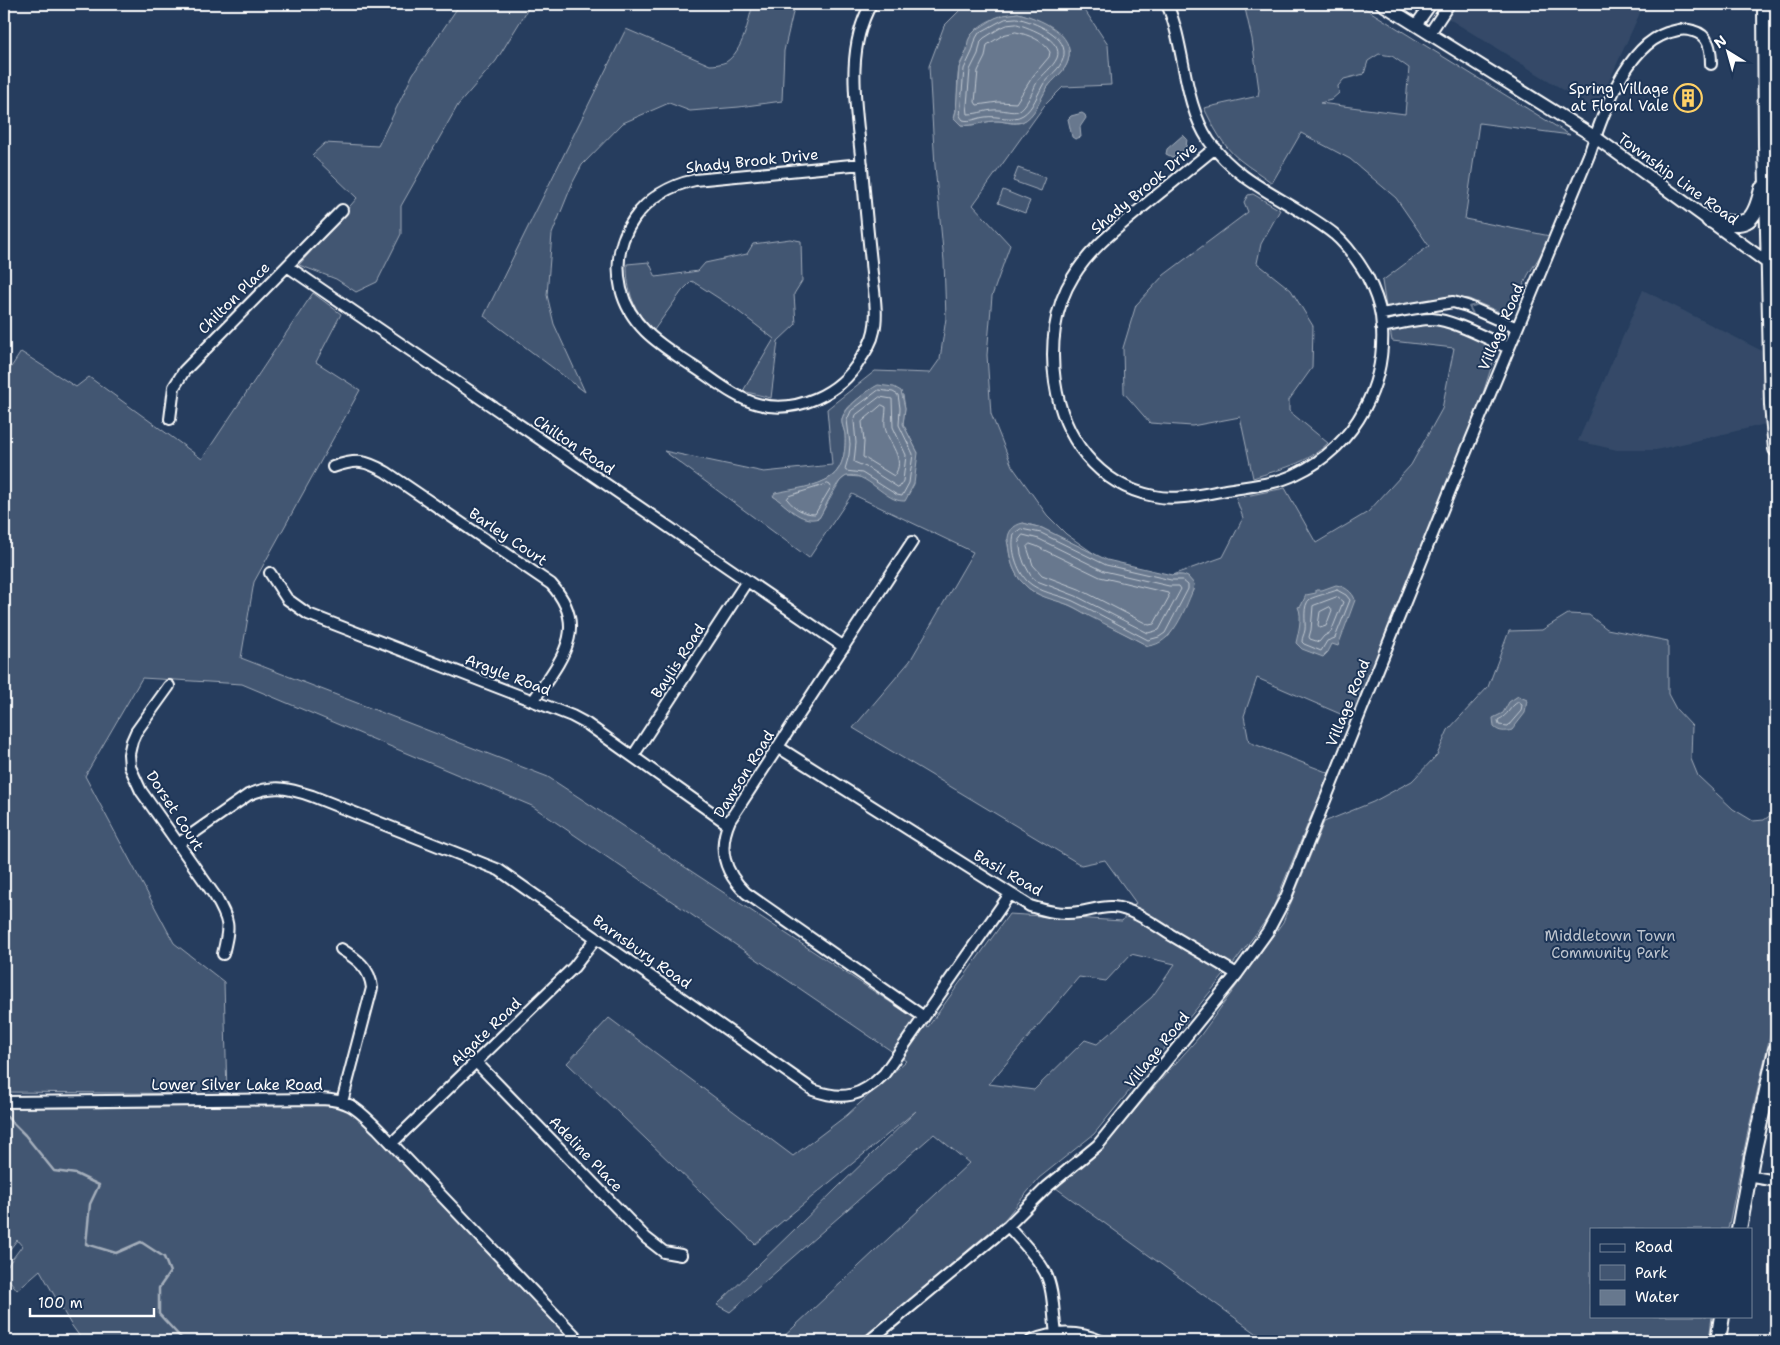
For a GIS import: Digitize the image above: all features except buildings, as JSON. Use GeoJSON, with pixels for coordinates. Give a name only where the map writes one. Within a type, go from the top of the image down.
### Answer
{"type":"FeatureCollection","features":[{"type":"Feature","properties":{"kind":"main road"},"geometry":{"type":"LineString","coordinates":[[1765,4],[1767,171],[1773,267],[1772,405],[1776,449]]}},
{"type":"Feature","properties":{"kind":"main road"},"geometry":{"type":"LineString","coordinates":[[1709,220],[1734,224],[1742,223],[1751,218],[1756,213],[1767,171]]}},
{"type":"Feature","properties":{"kind":"main road"},"geometry":{"type":"LineString","coordinates":[[1772,347],[1776,326]]}},
{"type":"Feature","properties":{"kind":"main road"},"geometry":{"type":"LineString","coordinates":[[1739,1228],[1748,1176],[1776,1050]]}},
{"type":"Feature","properties":{"kind":"main road"},"geometry":{"type":"LineString","coordinates":[[1718,1341],[1722,1318]]}},
{"type":"Feature","properties":{"kind":"street","name":"Shady Brook Drive"},"geometry":{"type":"LineString","coordinates":[[862,164],[695,180],[668,189],[652,200],[639,212],[629,226],[622,244],[619,267],[621,289],[629,309],[638,324],[654,340],[693,366],[738,395],[758,404],[781,406],[804,403],[826,394],[847,378],[859,363],[870,344],[874,331],[875,313],[862,164],[854,80],[855,57],[859,35],[871,4]]}},
{"type":"Feature","properties":{"kind":"street","name":"Shady Brook Drive"},"geometry":{"type":"LineString","coordinates":[[1167,4],[1177,29],[1189,94],[1196,116],[1205,133],[1215,148],[1240,175],[1312,218],[1342,242],[1370,283],[1381,314],[1382,327],[1379,372],[1371,398],[1345,438],[1319,461],[1294,475],[1274,482],[1178,498],[1155,497],[1131,489],[1108,476],[1088,459],[1070,434],[1058,402],[1053,372],[1053,341],[1059,309],[1071,278],[1089,254],[1107,236],[1215,148]]}},
{"type":"Feature","properties":{"kind":"street","name":"Township Line Road"},"geometry":{"type":"LineString","coordinates":[[1382,4],[1595,137],[1773,267]]}},
{"type":"Feature","properties":{"kind":"street"},"geometry":{"type":"LineString","coordinates":[[1416,25],[1431,4]]}},
{"type":"Feature","properties":{"kind":"street"},"geometry":{"type":"LineString","coordinates":[[1430,33],[1449,4]]}},
{"type":"Feature","properties":{"kind":"street","name":"Village Road"},"geometry":{"type":"LineString","coordinates":[[870,1341],[1008,1226],[1047,1188],[1098,1145],[1237,974],[1268,932],[1286,897],[1508,348],[1589,155],[1601,120],[1632,60],[1647,43],[1660,35],[1679,29],[1702,33],[1708,42],[1711,64]]}},
{"type":"Feature","properties":{"kind":"street","name":"Chilton Place"},"geometry":{"type":"LineString","coordinates":[[170,419],[174,387],[184,370],[342,210]]}},
{"type":"Feature","properties":{"kind":"street","name":"Chilton Road"},"geometry":{"type":"LineString","coordinates":[[287,266],[844,647]]}},
{"type":"Feature","properties":{"kind":"street"},"geometry":{"type":"LineString","coordinates":[[1381,314],[1453,302],[1467,306],[1517,328]]}},
{"type":"Feature","properties":{"kind":"street"},"geometry":{"type":"LineString","coordinates":[[1382,327],[1416,320],[1438,320],[1508,348]]}},
{"type":"Feature","properties":{"kind":"street","name":"Barley Court"},"geometry":{"type":"LineString","coordinates":[[333,467],[358,461],[380,469],[551,584],[558,592],[569,613],[570,635],[562,658],[533,701]]}},
{"type":"Feature","properties":{"kind":"street","name":"Dawson Road"},"geometry":{"type":"LineString","coordinates":[[912,542],[728,824],[725,835],[724,854],[729,873],[746,893],[924,1017]]}},
{"type":"Feature","properties":{"kind":"street","name":"Argyle Road"},"geometry":{"type":"LineString","coordinates":[[270,573],[287,599],[308,614],[572,716],[587,724],[728,824]]}},
{"type":"Feature","properties":{"kind":"street","name":"Baylis Road"},"geometry":{"type":"LineString","coordinates":[[633,756],[747,581]]}},
{"type":"Feature","properties":{"kind":"street","name":"Dorset Court"},"geometry":{"type":"LineString","coordinates":[[169,686],[136,732],[132,741],[130,762],[137,785],[224,913],[228,928],[223,954]]}},
{"type":"Feature","properties":{"kind":"street","name":"Basil Road"},"geometry":{"type":"LineString","coordinates":[[778,747],[1030,906],[1056,913],[1079,912],[1111,907],[1125,909],[1237,974]]}},
{"type":"Feature","properties":{"kind":"street","name":"Barnsbury Road"},"geometry":{"type":"LineString","coordinates":[[178,844],[248,795],[269,788],[288,789],[312,796],[492,867],[813,1090],[835,1096],[859,1093],[874,1084],[884,1074],[1010,894]]}},
{"type":"Feature","properties":{"kind":"street","name":"Algate Road"},"geometry":{"type":"LineString","coordinates":[[392,1143],[574,967],[596,938]]}},
{"type":"Feature","properties":{"kind":"street"},"geometry":{"type":"LineString","coordinates":[[340,949],[356,958],[363,965],[370,977],[372,988],[342,1102]]}},
{"type":"Feature","properties":{"kind":"street","name":"Adeline Place"},"geometry":{"type":"LineString","coordinates":[[476,1062],[646,1238],[664,1252],[681,1255]]}},
{"type":"Feature","properties":{"kind":"street","name":"Lower Silver Lake Road"},"geometry":{"type":"LineString","coordinates":[[5,1102],[320,1099],[342,1102],[355,1108],[392,1143],[580,1341]]}},
{"type":"Feature","properties":{"kind":"street"},"geometry":{"type":"LineString","coordinates":[[1748,1176],[1776,1181]]}},
{"type":"Feature","properties":{"kind":"street"},"geometry":{"type":"LineString","coordinates":[[1008,1226],[1045,1272],[1051,1292],[1056,1334]]}},
{"type":"Feature","properties":{"kind":"street"},"geometry":{"type":"LineString","coordinates":[[1031,1341],[1056,1334],[1073,1334],[1101,1341]]}},
{"type":"Feature","properties":{"kind":"shaded area"},"geometry":{"type":"Polygon","coordinates":[[[1425,4],[1644,4],[1596,110],[1425,4]]]}},
{"type":"Feature","properties":{"kind":"shaded area"},"geometry":{"type":"Polygon","coordinates":[[[1643,290],[1762,351],[1766,424],[1656,450],[1617,450],[1578,441],[1643,290]]]}},
{"type":"Feature","properties":{"kind":"green space"},"geometry":{"type":"Polygon","coordinates":[[[460,4],[531,4],[496,61],[458,105],[401,206],[401,234],[377,282],[356,292],[336,279],[299,265],[357,198],[312,155],[325,143],[378,146],[413,74],[460,4]]]}},
{"type":"Feature","properties":{"kind":"green space"},"geometry":{"type":"Polygon","coordinates":[[[753,4],[795,4],[784,51],[782,101],[690,111],[669,103],[623,123],[582,165],[573,182],[552,234],[547,295],[554,324],[585,392],[484,316],[626,29],[710,65],[718,64],[726,62],[737,51],[744,36],[753,4]]]}},
{"type":"Feature","properties":{"kind":"green space"},"geometry":{"type":"Polygon","coordinates":[[[966,4],[1072,4],[1086,12],[1108,45],[1111,85],[1063,87],[1044,106],[973,205],[1010,245],[992,296],[987,355],[991,414],[1012,466],[1047,515],[1066,534],[1096,555],[1042,528],[1023,523],[1007,540],[1016,573],[1023,583],[1034,592],[1065,603],[1148,646],[1169,636],[1193,590],[1194,584],[1184,576],[1172,575],[1223,557],[1243,518],[1236,498],[1285,488],[1316,543],[1368,512],[1411,465],[1442,409],[1454,348],[1392,341],[1390,330],[1416,324],[1442,325],[1490,344],[1494,351],[1494,359],[1476,415],[1352,719],[1257,678],[1244,716],[1249,742],[1329,773],[1270,915],[1233,964],[1094,1134],[1039,1178],[1005,1219],[860,1341],[779,1341],[969,1163],[934,1134],[730,1312],[717,1305],[916,1111],[755,1244],[567,1063],[609,1018],[793,1156],[847,1115],[906,1061],[532,806],[242,684],[142,678],[85,776],[174,943],[224,982],[227,1094],[4,1092],[4,378],[21,352],[76,387],[89,377],[202,459],[313,293],[341,314],[316,362],[360,390],[254,582],[241,658],[548,777],[928,1027],[1009,914],[1122,921],[1136,903],[1105,860],[1081,865],[853,728],[910,661],[973,552],[852,494],[809,558],[664,451],[764,472],[832,465],[827,409],[875,371],[930,373],[940,359],[946,318],[944,261],[935,166],[929,66],[944,26],[966,4]],[[1018,13],[990,20],[978,28],[969,39],[967,50],[959,68],[954,118],[961,125],[994,121],[1022,122],[1033,112],[1047,88],[1066,65],[1069,52],[1067,43],[1061,36],[1045,24],[1018,13]],[[875,387],[861,397],[844,414],[842,424],[845,434],[845,445],[842,462],[836,472],[819,483],[773,496],[799,515],[819,518],[840,481],[846,476],[860,477],[918,453],[903,424],[905,408],[903,395],[875,387]],[[1131,954],[1106,981],[1079,977],[989,1084],[1034,1090],[1085,1040],[1097,1044],[1152,997],[1175,964],[1131,954]]]}},
{"type":"Feature","properties":{"kind":"green space"},"geometry":{"type":"Polygon","coordinates":[[[1244,4],[1358,4],[1570,135],[1479,123],[1465,219],[1550,236],[1510,311],[1502,313],[1469,299],[1449,296],[1389,308],[1386,307],[1382,281],[1429,246],[1396,198],[1350,159],[1301,133],[1272,183],[1228,149],[1204,108],[1258,96],[1259,90],[1252,39],[1244,4]],[[1379,54],[1368,61],[1364,74],[1344,79],[1338,86],[1339,93],[1331,100],[1320,103],[1405,114],[1409,68],[1392,56],[1379,54]]]}},
{"type":"Feature","properties":{"kind":"green space"},"geometry":{"type":"Polygon","coordinates":[[[1018,168],[1046,178],[1041,191],[1013,181],[1018,168]]]}},
{"type":"Feature","properties":{"kind":"green space"},"geometry":{"type":"Polygon","coordinates":[[[1003,190],[1030,201],[1025,213],[998,203],[1003,190]]]}},
{"type":"Feature","properties":{"kind":"green space"},"geometry":{"type":"Polygon","coordinates":[[[1253,194],[1280,210],[1261,244],[1257,263],[1291,290],[1313,326],[1312,368],[1289,400],[1289,411],[1328,443],[1302,461],[1253,478],[1240,417],[1192,426],[1150,423],[1124,393],[1123,348],[1136,305],[1164,275],[1248,212],[1244,202],[1248,195],[1253,194]]]}},
{"type":"Feature","properties":{"kind":"green space"},"geometry":{"type":"Polygon","coordinates":[[[790,239],[801,241],[802,281],[794,294],[796,324],[778,341],[771,398],[743,391],[774,339],[734,308],[692,281],[682,291],[654,330],[636,308],[628,283],[627,264],[649,262],[656,277],[698,271],[705,263],[747,254],[753,244],[790,239]]]}},
{"type":"Feature","properties":{"kind":"green space","name":"Middletown Town Community Park"},"geometry":{"type":"Polygon","coordinates":[[[1568,614],[1589,615],[1607,629],[1668,641],[1668,694],[1676,709],[1692,726],[1691,759],[1698,776],[1733,809],[1753,821],[1764,820],[1776,811],[1776,1010],[1728,1228],[1590,1228],[1590,1318],[1712,1318],[1709,1341],[1267,1341],[1056,1188],[1105,1146],[1200,1036],[1283,922],[1324,822],[1373,802],[1412,781],[1437,755],[1448,730],[1488,687],[1509,631],[1542,630],[1568,614]]]}},
{"type":"Feature","properties":{"kind":"green space"},"geometry":{"type":"Polygon","coordinates":[[[320,1104],[351,1111],[571,1341],[83,1341],[70,1323],[40,1270],[17,1290],[4,1273],[4,1270],[22,1246],[17,1240],[4,1257],[4,1108],[320,1104]]]}},
{"type":"Feature","properties":{"kind":"water"},"geometry":{"type":"Polygon","coordinates":[[[1018,13],[1045,23],[1061,35],[1067,42],[1069,51],[1066,65],[1047,88],[1034,112],[1027,120],[1016,123],[994,121],[961,125],[954,118],[959,68],[971,35],[995,18],[1018,13]]]}},
{"type":"Feature","properties":{"kind":"water"},"geometry":{"type":"Polygon","coordinates":[[[1082,113],[1086,118],[1080,127],[1081,137],[1075,139],[1072,137],[1068,119],[1071,116],[1082,113]]]}},
{"type":"Feature","properties":{"kind":"water"},"geometry":{"type":"Polygon","coordinates":[[[1183,135],[1187,139],[1186,147],[1181,155],[1174,158],[1166,154],[1167,149],[1183,135]]]}},
{"type":"Feature","properties":{"kind":"water"},"geometry":{"type":"Polygon","coordinates":[[[878,385],[894,387],[901,391],[905,408],[903,424],[918,453],[914,484],[905,501],[891,497],[853,475],[846,476],[840,481],[819,518],[806,518],[794,513],[773,496],[775,493],[818,483],[835,473],[841,463],[845,445],[845,434],[842,424],[844,414],[857,399],[878,385]]]}},
{"type":"Feature","properties":{"kind":"water"},"geometry":{"type":"Polygon","coordinates":[[[1023,523],[1042,528],[1107,560],[1188,577],[1194,584],[1193,590],[1186,607],[1171,633],[1157,644],[1148,646],[1072,606],[1034,592],[1020,580],[1012,565],[1009,553],[1008,538],[1010,532],[1014,527],[1023,523]]]}},
{"type":"Feature","properties":{"kind":"water"},"geometry":{"type":"Polygon","coordinates":[[[1336,585],[1348,590],[1355,600],[1338,646],[1332,644],[1323,657],[1302,649],[1296,643],[1300,620],[1298,607],[1301,606],[1306,595],[1316,593],[1316,590],[1336,585]]]}},
{"type":"Feature","properties":{"kind":"water"},"geometry":{"type":"Polygon","coordinates":[[[1518,696],[1527,700],[1525,713],[1512,730],[1502,731],[1496,729],[1493,718],[1503,713],[1509,702],[1518,696]]]}},
{"type":"Feature","properties":{"kind":"waterway"},"geometry":{"type":"LineString","coordinates":[[4,1111],[5,1115],[25,1135],[54,1171],[76,1174],[99,1185],[90,1204],[86,1244],[116,1253],[141,1242],[164,1257],[170,1272],[159,1288],[159,1314],[184,1341]]}},
{"type":"Feature","properties":{"kind":"place","name":"Spring Village at Floral Vale"},"geometry":{"type":"Point","coordinates":[1688,98]}}]}
